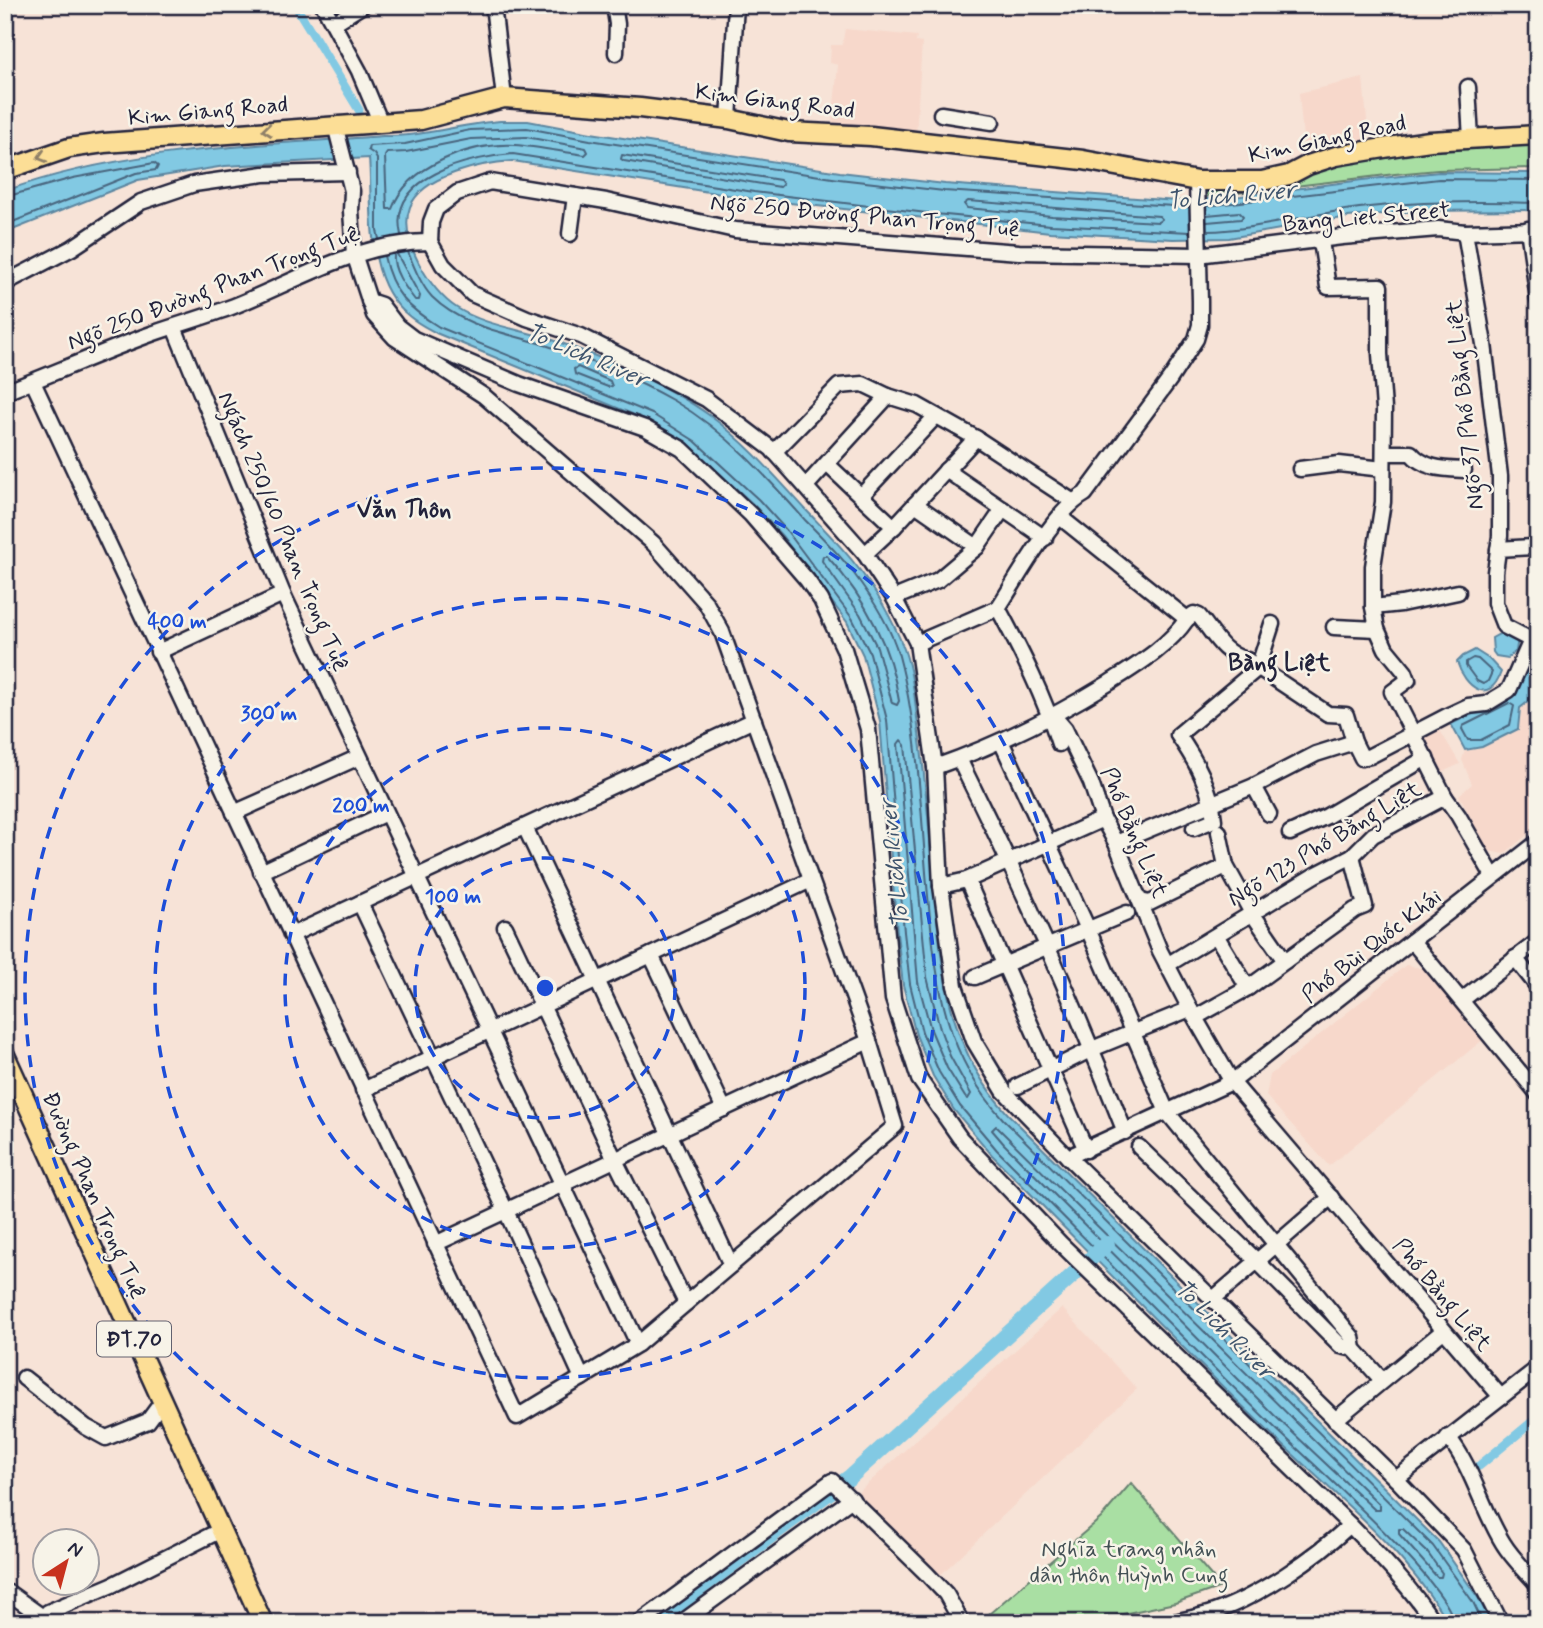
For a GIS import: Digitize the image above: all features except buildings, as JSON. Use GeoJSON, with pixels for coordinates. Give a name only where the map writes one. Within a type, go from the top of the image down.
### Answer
{"type":"FeatureCollection","features":[{"type":"Feature","properties":{"kind":"main road","name":"Kim Giang Road"},"geometry":{"type":"LineString","coordinates":[[5,170],[69,148],[104,143],[337,131],[380,121],[421,120],[504,98],[640,108],[729,119],[789,132],[872,136],[1083,160],[1197,184],[1262,181],[1289,175],[1308,165],[1336,156],[1430,141],[1538,135]]}},
{"type":"Feature","properties":{"kind":"main road","name":"Đường Phan Trọng Tuệ"},"geometry":{"type":"LineString","coordinates":[[5,1055],[263,1623]]}},
{"type":"Feature","properties":{"kind":"street"},"geometry":{"type":"LineString","coordinates":[[323,5],[359,71],[380,121]]}},
{"type":"Feature","properties":{"kind":"street"},"geometry":{"type":"LineString","coordinates":[[334,23],[363,5]]}},
{"type":"Feature","properties":{"kind":"street"},"geometry":{"type":"LineString","coordinates":[[493,5],[504,98]]}},
{"type":"Feature","properties":{"kind":"street"},"geometry":{"type":"LineString","coordinates":[[614,5],[617,24],[616,53]]}},
{"type":"Feature","properties":{"kind":"street"},"geometry":{"type":"LineString","coordinates":[[729,119],[736,5]]}},
{"type":"Feature","properties":{"kind":"street"},"geometry":{"type":"LineString","coordinates":[[1468,87],[1471,139]]}},
{"type":"Feature","properties":{"kind":"street"},"geometry":{"type":"LineString","coordinates":[[941,114],[992,122]]}},
{"type":"Feature","properties":{"kind":"street"},"geometry":{"type":"LineString","coordinates":[[33,382],[517,1417],[638,1344],[895,1126],[869,1041],[754,720],[722,632],[706,603],[653,543],[484,396],[395,338],[374,315],[351,211],[352,191],[348,168],[337,131]]}},
{"type":"Feature","properties":{"kind":"street"},"geometry":{"type":"LineString","coordinates":[[5,283],[72,248],[141,202],[194,184],[264,174],[348,168]]}},
{"type":"Feature","properties":{"kind":"street","name":"Ngõ 250 Đường Phan Trọng Tuệ"},"geometry":{"type":"LineString","coordinates":[[5,392],[233,307],[359,253],[414,242],[430,242],[431,222],[436,209],[457,193],[490,182],[575,196],[735,230],[1019,253],[1199,252]]}},
{"type":"Feature","properties":{"kind":"street"},"geometry":{"type":"LineString","coordinates":[[917,643],[998,608],[1060,517],[1072,501],[1085,494],[1193,346],[1200,325],[1197,184]]}},
{"type":"Feature","properties":{"kind":"street"},"geometry":{"type":"LineString","coordinates":[[570,234],[575,196]]}},
{"type":"Feature","properties":{"kind":"street","name":"Bang Liet Street"},"geometry":{"type":"LineString","coordinates":[[1199,252],[1438,229],[1465,232],[1533,229]]}},
{"type":"Feature","properties":{"kind":"street"},"geometry":{"type":"LineString","coordinates":[[1533,229],[1538,299]]}},
{"type":"Feature","properties":{"kind":"street","name":"Ngõ 37 Phố Bằng Liệt"},"geometry":{"type":"LineString","coordinates":[[1465,232],[1484,344],[1500,477],[1495,603],[1504,626],[1534,638]]}},
{"type":"Feature","properties":{"kind":"street"},"geometry":{"type":"LineString","coordinates":[[430,242],[443,265],[472,294],[527,318],[580,336],[706,399],[774,452],[865,554],[894,598],[917,643],[935,767],[941,886],[955,986],[974,1041],[1004,1091],[1212,1300],[1396,1479],[1464,1550],[1501,1623]]}},
{"type":"Feature","properties":{"kind":"street"},"geometry":{"type":"LineString","coordinates":[[1321,242],[1328,287],[1380,286],[1384,502],[1373,566],[1373,607],[1377,629],[1334,627]]}},
{"type":"Feature","properties":{"kind":"street"},"geometry":{"type":"LineString","coordinates":[[369,302],[381,305],[397,326],[414,339],[519,384],[645,428],[681,449],[751,515],[807,580],[821,600],[844,649],[868,730],[894,999],[919,1079],[960,1138],[1061,1244],[1350,1525],[1393,1569],[1434,1623]]}},
{"type":"Feature","properties":{"kind":"street","name":"Ngách 250/60 Phan Trọng Tuệ"},"geometry":{"type":"LineString","coordinates":[[174,327],[283,594],[638,1344]]}},
{"type":"Feature","properties":{"kind":"street"},"geometry":{"type":"LineString","coordinates":[[774,452],[839,386],[863,384],[888,396],[917,405],[976,438],[1072,501]]}},
{"type":"Feature","properties":{"kind":"street"},"geometry":{"type":"LineString","coordinates":[[806,486],[888,396]]}},
{"type":"Feature","properties":{"kind":"street"},"geometry":{"type":"LineString","coordinates":[[861,496],[936,416]]}},
{"type":"Feature","properties":{"kind":"street"},"geometry":{"type":"LineString","coordinates":[[865,554],[894,527],[976,438]]}},
{"type":"Feature","properties":{"kind":"street"},"geometry":{"type":"LineString","coordinates":[[1384,453],[1411,453],[1417,460],[1432,468],[1464,470]]}},
{"type":"Feature","properties":{"kind":"street"},"geometry":{"type":"LineString","coordinates":[[827,464],[894,527]]}},
{"type":"Feature","properties":{"kind":"street"},"geometry":{"type":"LineString","coordinates":[[1300,469],[1339,464],[1383,469]]}},
{"type":"Feature","properties":{"kind":"street"},"geometry":{"type":"LineString","coordinates":[[946,470],[1045,538]]}},
{"type":"Feature","properties":{"kind":"street"},"geometry":{"type":"LineString","coordinates":[[915,504],[977,547]]}},
{"type":"Feature","properties":{"kind":"street"},"geometry":{"type":"LineString","coordinates":[[894,598],[938,580],[977,547],[1003,509]]}},
{"type":"Feature","properties":{"kind":"street"},"geometry":{"type":"LineString","coordinates":[[1060,517],[1187,619]]}},
{"type":"Feature","properties":{"kind":"street"},"geometry":{"type":"LineString","coordinates":[[1498,549],[1532,547]]}},
{"type":"Feature","properties":{"kind":"street"},"geometry":{"type":"LineString","coordinates":[[1373,607],[1458,592]]}},
{"type":"Feature","properties":{"kind":"street"},"geometry":{"type":"LineString","coordinates":[[158,652],[283,594]]}},
{"type":"Feature","properties":{"kind":"street","name":"Phố Bằng Liệt"},"geometry":{"type":"LineString","coordinates":[[998,608],[1051,718],[1065,729],[1091,783],[1103,819],[1116,843],[1167,965],[1232,1082],[1501,1397]]}},
{"type":"Feature","properties":{"kind":"street"},"geometry":{"type":"LineString","coordinates":[[935,767],[1051,718],[1132,668],[1168,641],[1194,614],[1199,616],[1219,644],[1236,658],[1247,660],[1328,714],[1346,715],[1362,758],[1451,713],[1468,706],[1486,704],[1509,690],[1534,638]]}},
{"type":"Feature","properties":{"kind":"street"},"geometry":{"type":"LineString","coordinates":[[1194,828],[1214,820],[1212,802],[1196,762],[1178,735],[1258,668],[1272,624]]}},
{"type":"Feature","properties":{"kind":"street","name":"Ngõ 123 Phố Bằng Liệt"},"geometry":{"type":"LineString","coordinates":[[1167,965],[1315,874],[1352,856],[1373,835],[1444,797],[1392,692],[1408,680],[1405,672],[1386,649],[1377,629]]}},
{"type":"Feature","properties":{"kind":"street"},"geometry":{"type":"LineString","coordinates":[[1051,718],[1059,744]]}},
{"type":"Feature","properties":{"kind":"street"},"geometry":{"type":"LineString","coordinates":[[291,935],[754,720]]}},
{"type":"Feature","properties":{"kind":"street"},"geometry":{"type":"LineString","coordinates":[[1001,741],[1088,929],[1167,1112],[1352,1337],[1354,1349],[1382,1380]]}},
{"type":"Feature","properties":{"kind":"street"},"geometry":{"type":"LineString","coordinates":[[1116,843],[1254,786],[1316,754],[1354,742]]}},
{"type":"Feature","properties":{"kind":"street"},"geometry":{"type":"LineString","coordinates":[[234,813],[358,754]]}},
{"type":"Feature","properties":{"kind":"street"},"geometry":{"type":"LineString","coordinates":[[1290,833],[1326,816],[1426,758]]}},
{"type":"Feature","properties":{"kind":"street"},"geometry":{"type":"LineString","coordinates":[[959,759],[1010,861],[1125,1132]]}},
{"type":"Feature","properties":{"kind":"street"},"geometry":{"type":"LineString","coordinates":[[1254,786],[1269,814]]}},
{"type":"Feature","properties":{"kind":"street"},"geometry":{"type":"LineString","coordinates":[[1444,797],[1493,876]]}},
{"type":"Feature","properties":{"kind":"street"},"geometry":{"type":"LineString","coordinates":[[261,872],[386,813]]}},
{"type":"Feature","properties":{"kind":"street"},"geometry":{"type":"LineString","coordinates":[[941,886],[967,880],[1103,819]]}},
{"type":"Feature","properties":{"kind":"street"},"geometry":{"type":"LineString","coordinates":[[525,827],[731,1265]]}},
{"type":"Feature","properties":{"kind":"street"},"geometry":{"type":"LineString","coordinates":[[1219,832],[1226,866],[1252,913],[1284,961]]}},
{"type":"Feature","properties":{"kind":"street","name":"Phố Bùi Quốc Khái"},"geometry":{"type":"LineString","coordinates":[[1068,1157],[1232,1082],[1538,842]]}},
{"type":"Feature","properties":{"kind":"street"},"geometry":{"type":"LineString","coordinates":[[1018,1086],[1092,1049],[1193,1013],[1248,988],[1355,910],[1365,906],[1352,856]]}},
{"type":"Feature","properties":{"kind":"street"},"geometry":{"type":"LineString","coordinates":[[1140,901],[1150,903],[1226,866]]}},
{"type":"Feature","properties":{"kind":"street"},"geometry":{"type":"LineString","coordinates":[[363,1090],[811,880]]}},
{"type":"Feature","properties":{"kind":"street"},"geometry":{"type":"LineString","coordinates":[[967,880],[1086,1150]]}},
{"type":"Feature","properties":{"kind":"street"},"geometry":{"type":"LineString","coordinates":[[360,903],[582,1378]]}},
{"type":"Feature","properties":{"kind":"street"},"geometry":{"type":"LineString","coordinates":[[975,977],[1127,913]]}},
{"type":"Feature","properties":{"kind":"street"},"geometry":{"type":"LineString","coordinates":[[505,927],[686,1303]]}},
{"type":"Feature","properties":{"kind":"street"},"geometry":{"type":"LineString","coordinates":[[1216,937],[1248,988]]}},
{"type":"Feature","properties":{"kind":"street"},"geometry":{"type":"LineString","coordinates":[[1412,941],[1538,1094]]}},
{"type":"Feature","properties":{"kind":"street"},"geometry":{"type":"LineString","coordinates":[[1462,1000],[1538,941]]}},
{"type":"Feature","properties":{"kind":"street"},"geometry":{"type":"LineString","coordinates":[[651,955],[724,1109]]}},
{"type":"Feature","properties":{"kind":"street"},"geometry":{"type":"LineString","coordinates":[[1515,958],[1538,987]]}},
{"type":"Feature","properties":{"kind":"street"},"geometry":{"type":"LineString","coordinates":[[435,1244],[869,1041]]}},
{"type":"Feature","properties":{"kind":"street"},"geometry":{"type":"LineString","coordinates":[[1139,1147],[1340,1346],[1354,1349]]}},
{"type":"Feature","properties":{"kind":"street"},"geometry":{"type":"LineString","coordinates":[[1212,1300],[1331,1197]]}},
{"type":"Feature","properties":{"kind":"street"},"geometry":{"type":"LineString","coordinates":[[1335,1420],[1443,1331]]}},
{"type":"Feature","properties":{"kind":"street"},"geometry":{"type":"LineString","coordinates":[[1396,1479],[1538,1368]]}},
{"type":"Feature","properties":{"kind":"street"},"geometry":{"type":"LineString","coordinates":[[24,1378],[86,1427],[106,1438],[148,1421],[162,1402]]}},
{"type":"Feature","properties":{"kind":"street"},"geometry":{"type":"LineString","coordinates":[[1448,1437],[1460,1451],[1480,1499],[1504,1545],[1538,1585]]}},
{"type":"Feature","properties":{"kind":"street"},"geometry":{"type":"LineString","coordinates":[[639,1623],[832,1481],[946,1594],[962,1623]]}},
{"type":"Feature","properties":{"kind":"street"},"geometry":{"type":"LineString","coordinates":[[681,1623],[843,1491]]}},
{"type":"Feature","properties":{"kind":"street"},"geometry":{"type":"LineString","coordinates":[[1171,1623],[1215,1612],[1265,1587],[1332,1542],[1350,1525]]}},
{"type":"Feature","properties":{"kind":"street"},"geometry":{"type":"LineString","coordinates":[[5,1597],[9,1593],[44,1618],[48,1612],[113,1585],[221,1530]]}},
{"type":"Feature","properties":{"kind":"shaded area"},"geometry":{"type":"Polygon","coordinates":[[[845,29],[917,36],[916,42],[922,43],[916,135],[832,125],[838,65],[830,63],[831,45],[842,45],[845,29]]]}},
{"type":"Feature","properties":{"kind":"shaded area"},"geometry":{"type":"Polygon","coordinates":[[[1363,78],[1369,142],[1338,148],[1330,141],[1304,149],[1299,93],[1363,78]]]}},
{"type":"Feature","properties":{"kind":"shaded area"},"geometry":{"type":"Polygon","coordinates":[[[1538,694],[1538,826],[1504,854],[1488,851],[1459,795],[1472,784],[1462,760],[1465,750],[1482,747],[1517,729],[1520,708],[1538,694]]]}},
{"type":"Feature","properties":{"kind":"shaded area"},"geometry":{"type":"Polygon","coordinates":[[[1435,722],[1460,764],[1438,774],[1416,732],[1435,722]]]}},
{"type":"Feature","properties":{"kind":"shaded area"},"geometry":{"type":"Polygon","coordinates":[[[1406,965],[1425,969],[1485,1038],[1329,1166],[1266,1096],[1270,1075],[1406,965]]]}},
{"type":"Feature","properties":{"kind":"shaded area"},"geometry":{"type":"Polygon","coordinates":[[[1062,1308],[1137,1389],[936,1579],[853,1497],[1062,1308]]]}},
{"type":"Feature","properties":{"kind":"green space"},"geometry":{"type":"Polygon","coordinates":[[[1538,143],[1538,168],[1438,170],[1204,197],[1202,186],[1314,171],[1400,152],[1538,143]]]}},
{"type":"Feature","properties":{"kind":"green space","name":"Nghĩa trang nhân dân thôn Huỳnh Cung"},"geometry":{"type":"Polygon","coordinates":[[[1131,1483],[1221,1587],[1175,1603],[1080,1623],[983,1623],[982,1620],[1101,1518],[1131,1483]]]}},
{"type":"Feature","properties":{"kind":"water","name":"To Lich River"},"geometry":{"type":"Polygon","coordinates":[[[500,121],[528,121],[840,172],[945,184],[1177,201],[1439,172],[1538,173],[1538,210],[1416,211],[1348,217],[1229,238],[1173,239],[1050,232],[753,199],[513,161],[470,168],[440,179],[417,196],[410,207],[407,220],[412,249],[419,263],[437,290],[457,308],[490,323],[550,339],[590,354],[653,382],[692,404],[723,425],[748,448],[855,564],[889,616],[910,668],[924,771],[943,965],[954,1018],[974,1067],[1008,1114],[1439,1542],[1479,1599],[1491,1623],[1448,1623],[1409,1568],[1386,1543],[1161,1325],[992,1155],[954,1110],[933,1076],[916,1035],[903,985],[880,721],[863,655],[847,622],[782,536],[754,505],[691,447],[649,421],[436,333],[409,316],[384,284],[378,264],[372,221],[369,158],[225,166],[138,180],[5,233],[5,191],[97,165],[192,151],[412,134],[500,121]]]}},
{"type":"Feature","properties":{"kind":"water"},"geometry":{"type":"Polygon","coordinates":[[[1501,633],[1518,638],[1516,651],[1508,658],[1496,656],[1493,652],[1492,638],[1501,633]]]}},
{"type":"Feature","properties":{"kind":"water"},"geometry":{"type":"Polygon","coordinates":[[[1538,647],[1538,694],[1520,708],[1518,729],[1482,747],[1465,750],[1451,724],[1490,706],[1538,647]]]}},
{"type":"Feature","properties":{"kind":"water"},"geometry":{"type":"Polygon","coordinates":[[[1475,650],[1489,659],[1501,672],[1496,682],[1484,690],[1471,685],[1457,662],[1475,650]]]}},
{"type":"Feature","properties":{"kind":"waterway"},"geometry":{"type":"LineString","coordinates":[[295,5],[359,110]]}},
{"type":"Feature","properties":{"kind":"waterway"},"geometry":{"type":"LineString","coordinates":[[652,1623],[850,1477],[1107,1244]]}},
{"type":"Feature","properties":{"kind":"waterway"},"geometry":{"type":"LineString","coordinates":[[1479,1466],[1538,1417]]}},
{"type":"Feature","properties":{"kind":"district","name":"Văn Thôn"},"geometry":{"type":"Point","coordinates":[404,509]}},
{"type":"Feature","properties":{"kind":"district","name":"Bàng Liệt"},"geometry":{"type":"Point","coordinates":[1279,662]}}]}
